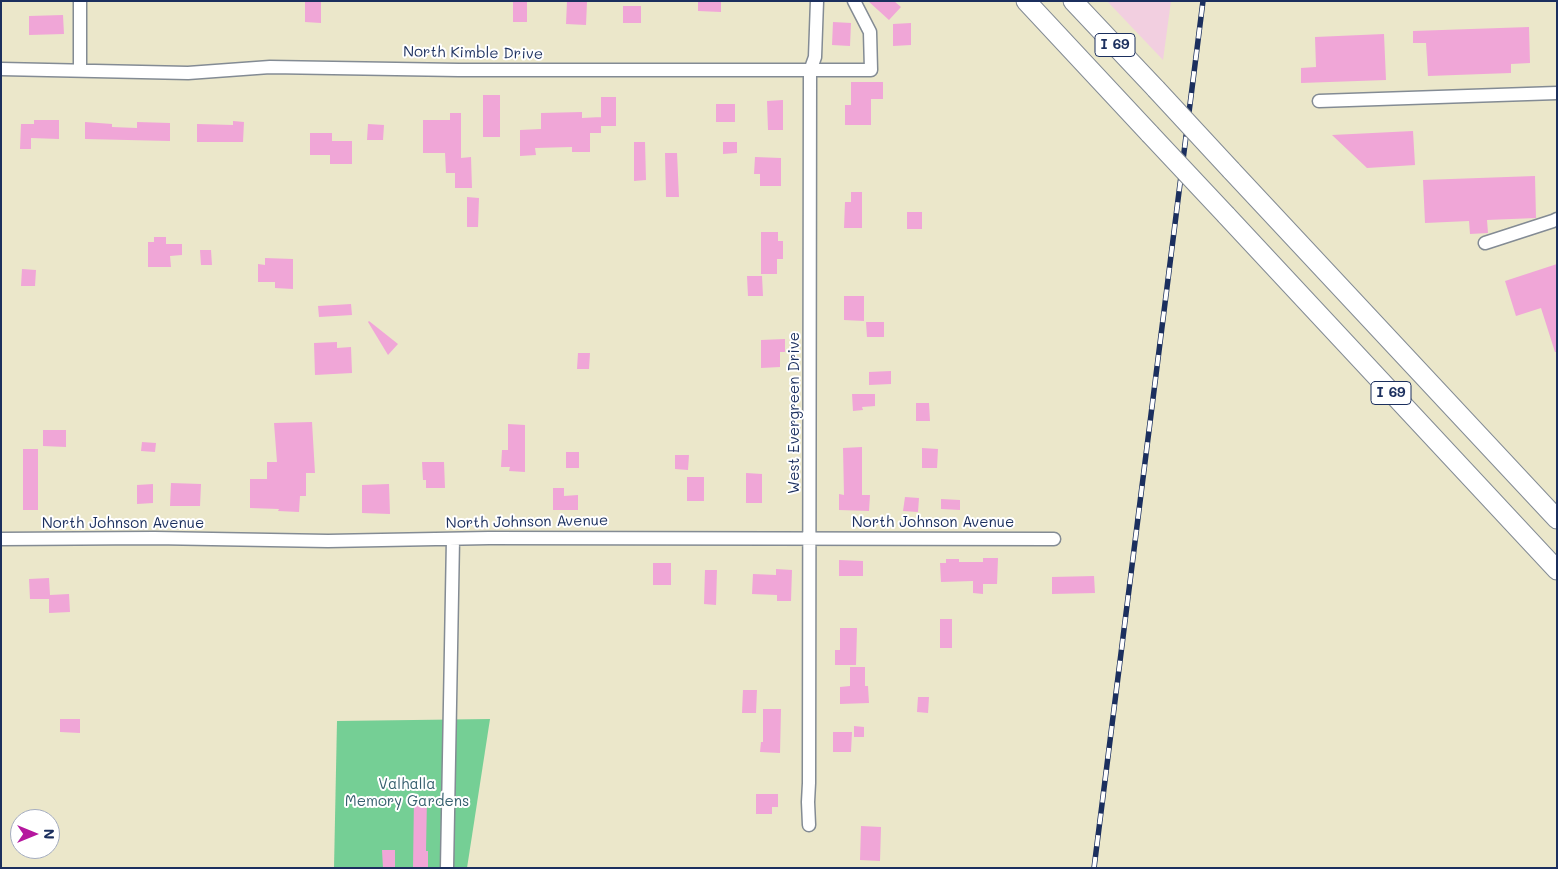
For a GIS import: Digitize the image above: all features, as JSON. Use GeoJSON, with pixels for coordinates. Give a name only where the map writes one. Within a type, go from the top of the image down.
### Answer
{"type":"FeatureCollection","features":[{"type":"Feature","properties":{"kind":"highway","name":"I 69"},"geometry":{"type":"LineString","coordinates":[[1026,1],[1557,570]]}},
{"type":"Feature","properties":{"kind":"highway","name":"I 69"},"geometry":{"type":"LineString","coordinates":[[1073,1],[1557,519]]}},
{"type":"Feature","properties":{"kind":"street"},"geometry":{"type":"LineString","coordinates":[[80,1],[80,70]]}},
{"type":"Feature","properties":{"kind":"street","name":"West Evergreen Drive"},"geometry":{"type":"LineString","coordinates":[[809,825],[810,71],[815,57],[817,1]]}},
{"type":"Feature","properties":{"kind":"street","name":"North Kimble Drive"},"geometry":{"type":"LineString","coordinates":[[1,69],[188,73],[270,67],[459,70],[871,70],[870,32],[854,1]]}},
{"type":"Feature","properties":{"kind":"street"},"geometry":{"type":"LineString","coordinates":[[1319,101],[1557,93]]}},
{"type":"Feature","properties":{"kind":"street"},"geometry":{"type":"LineString","coordinates":[[1485,243],[1553,221],[1557,218]]}},
{"type":"Feature","properties":{"kind":"street","name":"North Johnson Avenue"},"geometry":{"type":"LineString","coordinates":[[1,539],[154,538],[328,541],[810,538],[1054,539]]}},
{"type":"Feature","properties":{"kind":"street"},"geometry":{"type":"LineString","coordinates":[[447,868],[454,539]]}},
{"type":"Feature","properties":{"kind":"shaded area"},"geometry":{"type":"Polygon","coordinates":[[[1107,1],[1171,1],[1163,60],[1107,1]]]}},
{"type":"Feature","properties":{"kind":"green space","name":"Valhalla Memory Gardens"},"geometry":{"type":"Polygon","coordinates":[[[490,719],[467,868],[334,868],[337,721],[490,719]]]}},
{"type":"Feature","properties":{"kind":"building"},"geometry":{"type":"Polygon","coordinates":[[[305,1],[321,1],[321,23],[305,22],[305,1]]]}},
{"type":"Feature","properties":{"kind":"building"},"geometry":{"type":"Polygon","coordinates":[[[513,1],[527,1],[527,22],[513,22],[513,1]]]}},
{"type":"Feature","properties":{"kind":"building"},"geometry":{"type":"Polygon","coordinates":[[[567,1],[587,2],[586,25],[566,24],[567,1]]]}},
{"type":"Feature","properties":{"kind":"building"},"geometry":{"type":"Polygon","coordinates":[[[698,1],[721,1],[721,12],[698,11],[698,1]]]}},
{"type":"Feature","properties":{"kind":"building"},"geometry":{"type":"Polygon","coordinates":[[[868,1],[894,1],[901,7],[889,20],[868,1]]]}},
{"type":"Feature","properties":{"kind":"building"},"geometry":{"type":"Polygon","coordinates":[[[623,6],[641,6],[641,23],[623,23],[623,6]]]}},
{"type":"Feature","properties":{"kind":"building"},"geometry":{"type":"Polygon","coordinates":[[[63,15],[64,34],[29,35],[29,16],[63,15]]]}},
{"type":"Feature","properties":{"kind":"building"},"geometry":{"type":"Polygon","coordinates":[[[833,22],[851,23],[850,46],[832,45],[833,22]]]}},
{"type":"Feature","properties":{"kind":"building"},"geometry":{"type":"Polygon","coordinates":[[[911,23],[911,45],[893,46],[893,24],[911,23]]]}},
{"type":"Feature","properties":{"kind":"building"},"geometry":{"type":"Polygon","coordinates":[[[1529,27],[1530,63],[1511,64],[1511,73],[1428,76],[1426,43],[1413,43],[1413,31],[1529,27]]]}},
{"type":"Feature","properties":{"kind":"building"},"geometry":{"type":"Polygon","coordinates":[[[1384,34],[1386,80],[1301,83],[1301,68],[1316,67],[1315,37],[1384,34]]]}},
{"type":"Feature","properties":{"kind":"building"},"geometry":{"type":"Polygon","coordinates":[[[851,82],[883,82],[883,99],[871,99],[871,125],[845,125],[845,105],[851,105],[851,82]]]}},
{"type":"Feature","properties":{"kind":"building"},"geometry":{"type":"Polygon","coordinates":[[[483,95],[500,95],[500,137],[483,137],[483,95]]]}},
{"type":"Feature","properties":{"kind":"building"},"geometry":{"type":"Polygon","coordinates":[[[601,97],[616,97],[616,126],[601,126],[601,97]]]}},
{"type":"Feature","properties":{"kind":"building"},"geometry":{"type":"Polygon","coordinates":[[[783,100],[783,130],[768,130],[767,101],[783,100]]]}},
{"type":"Feature","properties":{"kind":"building"},"geometry":{"type":"Polygon","coordinates":[[[716,104],[735,104],[735,122],[716,122],[716,104]]]}},
{"type":"Feature","properties":{"kind":"building"},"geometry":{"type":"Polygon","coordinates":[[[582,112],[582,118],[601,117],[601,133],[590,133],[590,152],[572,152],[572,147],[535,148],[536,155],[520,156],[520,130],[541,129],[541,113],[582,112]]]}},
{"type":"Feature","properties":{"kind":"building"},"geometry":{"type":"Polygon","coordinates":[[[450,113],[461,113],[461,158],[471,157],[472,188],[455,188],[455,173],[446,173],[445,153],[423,153],[423,120],[450,120],[450,113]]]}},
{"type":"Feature","properties":{"kind":"building"},"geometry":{"type":"Polygon","coordinates":[[[34,120],[59,120],[59,139],[31,138],[31,149],[20,149],[21,124],[34,124],[34,120]]]}},
{"type":"Feature","properties":{"kind":"building"},"geometry":{"type":"Polygon","coordinates":[[[233,121],[244,122],[243,142],[197,142],[197,124],[233,125],[233,121]]]}},
{"type":"Feature","properties":{"kind":"building"},"geometry":{"type":"Polygon","coordinates":[[[85,122],[112,124],[112,127],[137,128],[137,122],[170,123],[170,141],[85,139],[85,122]]]}},
{"type":"Feature","properties":{"kind":"building"},"geometry":{"type":"Polygon","coordinates":[[[368,124],[384,125],[383,140],[367,140],[368,124]]]}},
{"type":"Feature","properties":{"kind":"building"},"geometry":{"type":"Polygon","coordinates":[[[1413,131],[1415,165],[1367,168],[1332,135],[1413,131]]]}},
{"type":"Feature","properties":{"kind":"building"},"geometry":{"type":"Polygon","coordinates":[[[310,133],[332,133],[332,141],[352,141],[352,164],[330,164],[330,155],[310,155],[310,133]]]}},
{"type":"Feature","properties":{"kind":"building"},"geometry":{"type":"Polygon","coordinates":[[[634,142],[645,142],[646,180],[634,181],[634,142]]]}},
{"type":"Feature","properties":{"kind":"building"},"geometry":{"type":"Polygon","coordinates":[[[723,142],[737,142],[737,153],[723,154],[723,142]]]}},
{"type":"Feature","properties":{"kind":"building"},"geometry":{"type":"Polygon","coordinates":[[[665,153],[677,153],[679,197],[666,197],[665,153]]]}},
{"type":"Feature","properties":{"kind":"building"},"geometry":{"type":"Polygon","coordinates":[[[755,157],[781,158],[781,186],[760,186],[760,174],[754,174],[755,157]]]}},
{"type":"Feature","properties":{"kind":"building"},"geometry":{"type":"Polygon","coordinates":[[[1535,176],[1536,218],[1487,220],[1488,233],[1470,234],[1469,221],[1425,223],[1423,180],[1535,176]]]}},
{"type":"Feature","properties":{"kind":"building"},"geometry":{"type":"Polygon","coordinates":[[[851,192],[862,192],[862,228],[844,228],[845,202],[851,202],[851,192]]]}},
{"type":"Feature","properties":{"kind":"building"},"geometry":{"type":"Polygon","coordinates":[[[467,197],[479,198],[478,227],[467,227],[467,197]]]}},
{"type":"Feature","properties":{"kind":"building"},"geometry":{"type":"Polygon","coordinates":[[[907,212],[922,212],[922,229],[907,229],[907,212]]]}},
{"type":"Feature","properties":{"kind":"building"},"geometry":{"type":"Polygon","coordinates":[[[761,232],[778,232],[778,241],[783,241],[783,259],[777,259],[777,274],[761,274],[761,232]]]}},
{"type":"Feature","properties":{"kind":"building"},"geometry":{"type":"Polygon","coordinates":[[[154,237],[166,237],[166,244],[182,244],[182,255],[170,256],[171,267],[148,267],[148,242],[154,242],[154,237]]]}},
{"type":"Feature","properties":{"kind":"building"},"geometry":{"type":"Polygon","coordinates":[[[200,250],[211,250],[212,265],[201,265],[200,250]]]}},
{"type":"Feature","properties":{"kind":"building"},"geometry":{"type":"Polygon","coordinates":[[[265,258],[293,259],[293,289],[275,288],[275,282],[258,282],[258,264],[265,265],[265,258]]]}},
{"type":"Feature","properties":{"kind":"building"},"geometry":{"type":"Polygon","coordinates":[[[1557,264],[1557,352],[1555,352],[1541,308],[1516,316],[1505,281],[1557,264]]]}},
{"type":"Feature","properties":{"kind":"building"},"geometry":{"type":"Polygon","coordinates":[[[22,269],[36,270],[35,286],[21,286],[22,269]]]}},
{"type":"Feature","properties":{"kind":"building"},"geometry":{"type":"Polygon","coordinates":[[[747,276],[762,276],[763,296],[748,296],[747,276]]]}},
{"type":"Feature","properties":{"kind":"building"},"geometry":{"type":"Polygon","coordinates":[[[844,296],[864,296],[864,321],[844,320],[844,296]]]}},
{"type":"Feature","properties":{"kind":"building"},"geometry":{"type":"Polygon","coordinates":[[[351,304],[352,315],[319,317],[318,306],[351,304]]]}},
{"type":"Feature","properties":{"kind":"building"},"geometry":{"type":"Polygon","coordinates":[[[368,322],[398,344],[388,355],[368,322]]]}},
{"type":"Feature","properties":{"kind":"building"},"geometry":{"type":"Polygon","coordinates":[[[866,322],[884,322],[884,337],[867,337],[866,322]]]}},
{"type":"Feature","properties":{"kind":"building"},"geometry":{"type":"Polygon","coordinates":[[[785,339],[785,352],[780,352],[780,367],[761,368],[761,340],[785,339]]]}},
{"type":"Feature","properties":{"kind":"building"},"geometry":{"type":"Polygon","coordinates":[[[337,342],[337,348],[351,347],[352,373],[315,375],[314,343],[337,342]]]}},
{"type":"Feature","properties":{"kind":"building"},"geometry":{"type":"Polygon","coordinates":[[[578,353],[590,353],[589,369],[577,369],[578,353]]]}},
{"type":"Feature","properties":{"kind":"building"},"geometry":{"type":"Polygon","coordinates":[[[891,371],[891,384],[869,385],[869,372],[891,371]]]}},
{"type":"Feature","properties":{"kind":"building"},"geometry":{"type":"Polygon","coordinates":[[[852,394],[875,394],[875,406],[862,407],[863,410],[853,411],[852,394]]]}},
{"type":"Feature","properties":{"kind":"building"},"geometry":{"type":"Polygon","coordinates":[[[916,403],[929,403],[930,421],[916,421],[916,403]]]}},
{"type":"Feature","properties":{"kind":"building"},"geometry":{"type":"Polygon","coordinates":[[[312,422],[315,473],[306,473],[306,496],[300,496],[299,512],[250,508],[250,479],[267,479],[267,462],[277,462],[274,423],[312,422]]]}},
{"type":"Feature","properties":{"kind":"building"},"geometry":{"type":"Polygon","coordinates":[[[508,424],[525,425],[525,472],[509,471],[510,467],[501,467],[502,450],[508,450],[508,424]]]}},
{"type":"Feature","properties":{"kind":"building"},"geometry":{"type":"Polygon","coordinates":[[[43,430],[66,430],[66,447],[43,446],[43,430]]]}},
{"type":"Feature","properties":{"kind":"building"},"geometry":{"type":"Polygon","coordinates":[[[142,442],[156,443],[155,452],[141,451],[142,442]]]}},
{"type":"Feature","properties":{"kind":"building"},"geometry":{"type":"Polygon","coordinates":[[[862,447],[862,495],[870,495],[869,511],[839,510],[839,494],[844,495],[843,448],[862,447]]]}},
{"type":"Feature","properties":{"kind":"building"},"geometry":{"type":"Polygon","coordinates":[[[922,448],[938,449],[937,468],[922,468],[922,448]]]}},
{"type":"Feature","properties":{"kind":"building"},"geometry":{"type":"Polygon","coordinates":[[[23,449],[38,449],[38,510],[23,510],[23,449]]]}},
{"type":"Feature","properties":{"kind":"building"},"geometry":{"type":"Polygon","coordinates":[[[566,452],[579,452],[579,468],[566,468],[566,452]]]}},
{"type":"Feature","properties":{"kind":"building"},"geometry":{"type":"Polygon","coordinates":[[[675,455],[689,455],[688,470],[675,469],[675,455]]]}},
{"type":"Feature","properties":{"kind":"building"},"geometry":{"type":"Polygon","coordinates":[[[422,462],[444,462],[445,488],[426,488],[426,480],[423,480],[422,462]]]}},
{"type":"Feature","properties":{"kind":"building"},"geometry":{"type":"Polygon","coordinates":[[[746,473],[762,474],[762,503],[746,503],[746,473]]]}},
{"type":"Feature","properties":{"kind":"building"},"geometry":{"type":"Polygon","coordinates":[[[687,477],[704,477],[704,501],[687,501],[687,477]]]}},
{"type":"Feature","properties":{"kind":"building"},"geometry":{"type":"Polygon","coordinates":[[[171,483],[201,484],[200,506],[170,506],[171,483]]]}},
{"type":"Feature","properties":{"kind":"building"},"geometry":{"type":"Polygon","coordinates":[[[153,484],[153,503],[137,504],[137,485],[153,484]]]}},
{"type":"Feature","properties":{"kind":"building"},"geometry":{"type":"Polygon","coordinates":[[[389,484],[390,514],[362,513],[362,485],[389,484]]]}},
{"type":"Feature","properties":{"kind":"building"},"geometry":{"type":"Polygon","coordinates":[[[553,488],[564,488],[564,496],[578,495],[578,510],[553,510],[553,488]]]}},
{"type":"Feature","properties":{"kind":"building"},"geometry":{"type":"Polygon","coordinates":[[[905,497],[919,498],[918,512],[903,511],[905,497]]]}},
{"type":"Feature","properties":{"kind":"building"},"geometry":{"type":"Polygon","coordinates":[[[941,499],[960,500],[960,510],[941,509],[941,499]]]}},
{"type":"Feature","properties":{"kind":"building"},"geometry":{"type":"Polygon","coordinates":[[[983,558],[998,558],[997,584],[983,584],[983,594],[973,593],[973,581],[941,582],[940,563],[946,563],[946,559],[959,559],[959,562],[983,562],[983,558]]]}},
{"type":"Feature","properties":{"kind":"building"},"geometry":{"type":"Polygon","coordinates":[[[839,560],[863,561],[863,576],[839,576],[839,560]]]}},
{"type":"Feature","properties":{"kind":"building"},"geometry":{"type":"Polygon","coordinates":[[[653,563],[671,563],[671,585],[653,585],[653,563]]]}},
{"type":"Feature","properties":{"kind":"building"},"geometry":{"type":"Polygon","coordinates":[[[776,569],[792,570],[791,601],[777,601],[777,595],[752,594],[753,574],[776,575],[776,569]]]}},
{"type":"Feature","properties":{"kind":"building"},"geometry":{"type":"Polygon","coordinates":[[[705,570],[717,570],[716,605],[704,604],[705,570]]]}},
{"type":"Feature","properties":{"kind":"building"},"geometry":{"type":"Polygon","coordinates":[[[1094,576],[1095,593],[1052,594],[1052,577],[1094,576]]]}},
{"type":"Feature","properties":{"kind":"building"},"geometry":{"type":"Polygon","coordinates":[[[49,578],[50,595],[69,594],[70,612],[49,613],[49,599],[30,599],[29,579],[49,578]]]}},
{"type":"Feature","properties":{"kind":"building"},"geometry":{"type":"Polygon","coordinates":[[[940,619],[952,619],[952,648],[940,648],[940,619]]]}},
{"type":"Feature","properties":{"kind":"building"},"geometry":{"type":"Polygon","coordinates":[[[840,628],[857,628],[856,665],[835,665],[835,650],[840,650],[840,628]]]}},
{"type":"Feature","properties":{"kind":"building"},"geometry":{"type":"Polygon","coordinates":[[[850,667],[865,667],[865,686],[868,686],[869,703],[840,704],[840,687],[850,686],[850,667]]]}},
{"type":"Feature","properties":{"kind":"building"},"geometry":{"type":"Polygon","coordinates":[[[743,690],[757,690],[756,713],[742,713],[743,690]]]}},
{"type":"Feature","properties":{"kind":"building"},"geometry":{"type":"Polygon","coordinates":[[[918,697],[929,697],[928,713],[917,712],[918,697]]]}},
{"type":"Feature","properties":{"kind":"building"},"geometry":{"type":"Polygon","coordinates":[[[763,709],[781,709],[780,753],[760,752],[761,742],[763,742],[763,709]]]}},
{"type":"Feature","properties":{"kind":"building"},"geometry":{"type":"Polygon","coordinates":[[[60,719],[80,719],[80,733],[60,732],[60,719]]]}},
{"type":"Feature","properties":{"kind":"building"},"geometry":{"type":"Polygon","coordinates":[[[854,726],[864,727],[864,737],[854,737],[854,726]]]}},
{"type":"Feature","properties":{"kind":"building"},"geometry":{"type":"Polygon","coordinates":[[[833,732],[852,732],[851,752],[833,752],[833,732]]]}},
{"type":"Feature","properties":{"kind":"building"},"geometry":{"type":"Polygon","coordinates":[[[756,794],[778,794],[778,807],[772,807],[772,814],[756,814],[756,794]]]}},
{"type":"Feature","properties":{"kind":"building"},"geometry":{"type":"Polygon","coordinates":[[[414,798],[427,798],[426,851],[428,851],[428,868],[413,868],[414,798]]]}},
{"type":"Feature","properties":{"kind":"building"},"geometry":{"type":"Polygon","coordinates":[[[861,826],[881,827],[880,861],[860,860],[861,826]]]}},
{"type":"Feature","properties":{"kind":"building"},"geometry":{"type":"Polygon","coordinates":[[[382,850],[395,850],[395,868],[383,868],[382,850]]]}},
{"type":"Feature","properties":{"kind":"railway"},"geometry":{"type":"LineString","coordinates":[[1094,868],[1203,1]]}}]}
